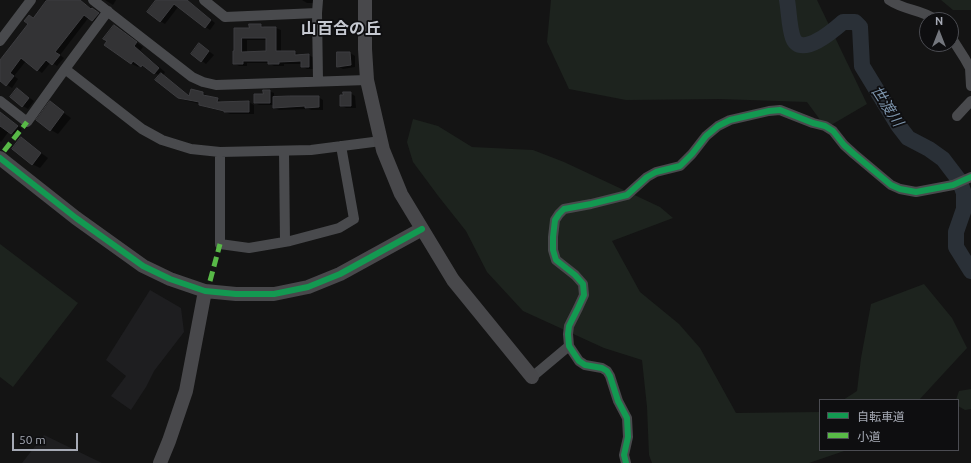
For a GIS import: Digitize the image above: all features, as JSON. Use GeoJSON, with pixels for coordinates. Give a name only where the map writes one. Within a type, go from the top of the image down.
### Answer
{"type":"FeatureCollection","features":[{"type":"Feature","properties":{"kind":"street"},"geometry":{"type":"LineString","coordinates":[[0,41],[31,0]]}},
{"type":"Feature","properties":{"kind":"street"},"geometry":{"type":"LineString","coordinates":[[93,0],[192,77],[203,82],[216,85],[367,80]]}},
{"type":"Feature","properties":{"kind":"street"},"geometry":{"type":"LineString","coordinates":[[204,0],[225,17],[317,13]]}},
{"type":"Feature","properties":{"kind":"street"},"geometry":{"type":"LineString","coordinates":[[318,0],[318,81]]}},
{"type":"Feature","properties":{"kind":"street"},"geometry":{"type":"LineString","coordinates":[[365,0],[367,80],[381,140],[401,194],[453,280],[532,377],[569,346]]}},
{"type":"Feature","properties":{"kind":"street"},"geometry":{"type":"LineString","coordinates":[[889,0],[897,6],[920,12]]}},
{"type":"Feature","properties":{"kind":"street"},"geometry":{"type":"LineString","coordinates":[[0,101],[27,122],[108,11]]}},
{"type":"Feature","properties":{"kind":"street"},"geometry":{"type":"LineString","coordinates":[[959,49],[970,68],[971,86]]}},
{"type":"Feature","properties":{"kind":"street"},"geometry":{"type":"LineString","coordinates":[[65,69],[142,128],[162,140],[191,149],[220,152],[311,150],[381,140]]}},
{"type":"Feature","properties":{"kind":"street"},"geometry":{"type":"LineString","coordinates":[[957,116],[971,101]]}},
{"type":"Feature","properties":{"kind":"street"},"geometry":{"type":"LineString","coordinates":[[626,463],[624,455],[628,437],[626,418],[618,401],[610,376],[607,371],[602,368],[585,365],[577,358],[569,346],[569,326],[584,294],[583,284],[575,275],[556,260],[553,250],[555,220],[564,209],[627,195],[647,177],[656,172],[680,166],[692,154],[706,136],[718,126],[730,120],[780,110],[825,126],[833,131],[844,145],[891,185],[916,192],[953,185],[971,178]]}},
{"type":"Feature","properties":{"kind":"street"},"geometry":{"type":"LineString","coordinates":[[220,152],[220,244],[249,248],[285,242],[339,228],[354,219],[340,146]]}},
{"type":"Feature","properties":{"kind":"street"},"geometry":{"type":"LineString","coordinates":[[284,151],[285,242]]}},
{"type":"Feature","properties":{"kind":"street"},"geometry":{"type":"LineString","coordinates":[[0,158],[76,218],[143,266],[170,279],[206,292],[274,294],[308,287],[340,274],[422,229]]}},
{"type":"Feature","properties":{"kind":"street"},"geometry":{"type":"LineString","coordinates":[[160,463],[170,441],[186,391],[206,292]]}},
{"type":"Feature","properties":{"kind":"shaded area"},"geometry":{"type":"Polygon","coordinates":[[[551,0],[817,0],[867,104],[826,128],[807,102],[720,99],[626,100],[569,89],[547,42],[551,0]]]}},
{"type":"Feature","properties":{"kind":"shaded area"},"geometry":{"type":"Polygon","coordinates":[[[941,0],[971,0],[971,10],[953,10],[941,0]]]}},
{"type":"Feature","properties":{"kind":"shaded area"},"geometry":{"type":"Polygon","coordinates":[[[413,119],[438,126],[472,147],[533,150],[564,162],[660,207],[673,218],[612,241],[640,292],[679,324],[700,348],[736,413],[819,412],[819,451],[844,451],[809,463],[652,463],[649,455],[647,407],[642,360],[604,348],[523,311],[487,272],[466,231],[413,162],[407,142],[413,119]]]}},
{"type":"Feature","properties":{"kind":"shaded area"},"geometry":{"type":"Polygon","coordinates":[[[0,244],[78,303],[13,387],[0,377],[0,244]]]}},
{"type":"Feature","properties":{"kind":"shaded area"},"geometry":{"type":"Polygon","coordinates":[[[924,284],[952,318],[967,348],[920,399],[845,399],[857,391],[861,358],[871,304],[924,284]]]}},
{"type":"Feature","properties":{"kind":"shaded area"},"geometry":{"type":"Polygon","coordinates":[[[150,290],[181,308],[184,332],[154,371],[146,387],[131,410],[111,396],[126,376],[106,360],[150,290]]]}},
{"type":"Feature","properties":{"kind":"shaded area"},"geometry":{"type":"Polygon","coordinates":[[[971,389],[971,409],[965,410],[959,407],[959,399],[956,399],[959,391],[971,389]]]}},
{"type":"Feature","properties":{"kind":"shaded area"},"geometry":{"type":"Polygon","coordinates":[[[44,435],[102,463],[22,463],[44,435]]]}},
{"type":"Feature","properties":{"kind":"building"},"geometry":{"type":"Polygon","coordinates":[[[47,0],[80,0],[91,9],[92,8],[99,13],[92,21],[84,15],[55,52],[60,55],[52,65],[46,60],[37,71],[21,58],[10,73],[14,76],[6,86],[0,81],[0,60],[28,24],[24,21],[29,15],[33,18],[47,0]]]}},
{"type":"Feature","properties":{"kind":"building"},"geometry":{"type":"Polygon","coordinates":[[[156,0],[187,0],[211,20],[205,28],[174,4],[160,22],[147,12],[156,0]]]}},
{"type":"Feature","properties":{"kind":"building"},"geometry":{"type":"Polygon","coordinates":[[[249,24],[261,24],[261,27],[276,27],[276,51],[295,51],[295,55],[309,54],[309,67],[301,67],[301,61],[268,64],[268,61],[243,61],[243,64],[233,64],[234,28],[249,28],[249,24]],[[242,38],[242,52],[266,51],[266,38],[242,38]]]}},
{"type":"Feature","properties":{"kind":"building"},"geometry":{"type":"Polygon","coordinates":[[[114,25],[137,42],[134,46],[159,68],[154,74],[142,65],[141,67],[133,61],[131,64],[104,45],[107,41],[103,39],[114,25]]]}},
{"type":"Feature","properties":{"kind":"building"},"geometry":{"type":"Polygon","coordinates":[[[199,43],[209,51],[201,62],[191,54],[199,43]]]}},
{"type":"Feature","properties":{"kind":"building"},"geometry":{"type":"Polygon","coordinates":[[[337,52],[350,52],[351,65],[337,67],[337,52]]]}},
{"type":"Feature","properties":{"kind":"building"},"geometry":{"type":"Polygon","coordinates":[[[161,73],[189,96],[191,89],[203,92],[203,95],[218,98],[217,102],[249,101],[249,112],[224,112],[199,105],[199,102],[178,98],[155,80],[161,73]]]}},
{"type":"Feature","properties":{"kind":"building"},"geometry":{"type":"Polygon","coordinates":[[[17,88],[29,98],[22,107],[10,97],[17,88]]]}},
{"type":"Feature","properties":{"kind":"building"},"geometry":{"type":"Polygon","coordinates":[[[263,90],[270,90],[270,103],[254,103],[254,94],[263,94],[263,90]]]}},
{"type":"Feature","properties":{"kind":"building"},"geometry":{"type":"Polygon","coordinates":[[[343,92],[351,92],[351,106],[340,106],[340,95],[343,95],[343,92]]]}},
{"type":"Feature","properties":{"kind":"building"},"geometry":{"type":"Polygon","coordinates":[[[319,96],[319,107],[305,108],[305,106],[273,108],[273,97],[319,96]]]}},
{"type":"Feature","properties":{"kind":"building"},"geometry":{"type":"Polygon","coordinates":[[[50,101],[64,112],[50,131],[36,120],[50,101]]]}},
{"type":"Feature","properties":{"kind":"building"},"geometry":{"type":"Polygon","coordinates":[[[0,112],[18,126],[11,134],[0,126],[0,112]]]}},
{"type":"Feature","properties":{"kind":"building"},"geometry":{"type":"Polygon","coordinates":[[[21,137],[41,153],[32,165],[12,149],[21,137]]]}},
{"type":"Feature","properties":{"kind":"waterway","name":"世渡川"},"geometry":{"type":"LineString","coordinates":[[787,0],[792,34],[797,44],[810,44],[826,36],[843,22],[855,22],[860,27],[862,66],[898,125],[908,138],[929,149],[943,159],[959,180],[964,193],[964,209],[956,232],[956,247],[971,271]]}},
{"type":"Feature","properties":{"kind":"marked path"},"geometry":{"type":"LineString","coordinates":[[4,151],[27,122]]}},
{"type":"Feature","properties":{"kind":"marked path"},"geometry":{"type":"LineString","coordinates":[[210,281],[220,244]]}},
{"type":"Feature","properties":{"kind":"cycle path"},"geometry":{"type":"LineString","coordinates":[[626,463],[624,455],[628,437],[627,418],[618,401],[610,376],[607,371],[602,368],[585,365],[579,361],[569,346],[569,326],[584,295],[583,284],[575,275],[556,260],[553,250],[555,220],[564,209],[627,195],[647,177],[656,172],[680,166],[692,154],[706,136],[718,126],[730,120],[780,110],[825,126],[833,131],[844,145],[854,154],[891,185],[900,189],[916,192],[953,185],[971,177]]}},
{"type":"Feature","properties":{"kind":"cycle path"},"geometry":{"type":"LineString","coordinates":[[0,158],[76,218],[143,266],[170,279],[205,291],[236,294],[274,294],[308,287],[340,274],[422,229]]}},
{"type":"Feature","properties":{"kind":"district","name":"山百合の丘"},"geometry":{"type":"Point","coordinates":[341,29]}}]}
